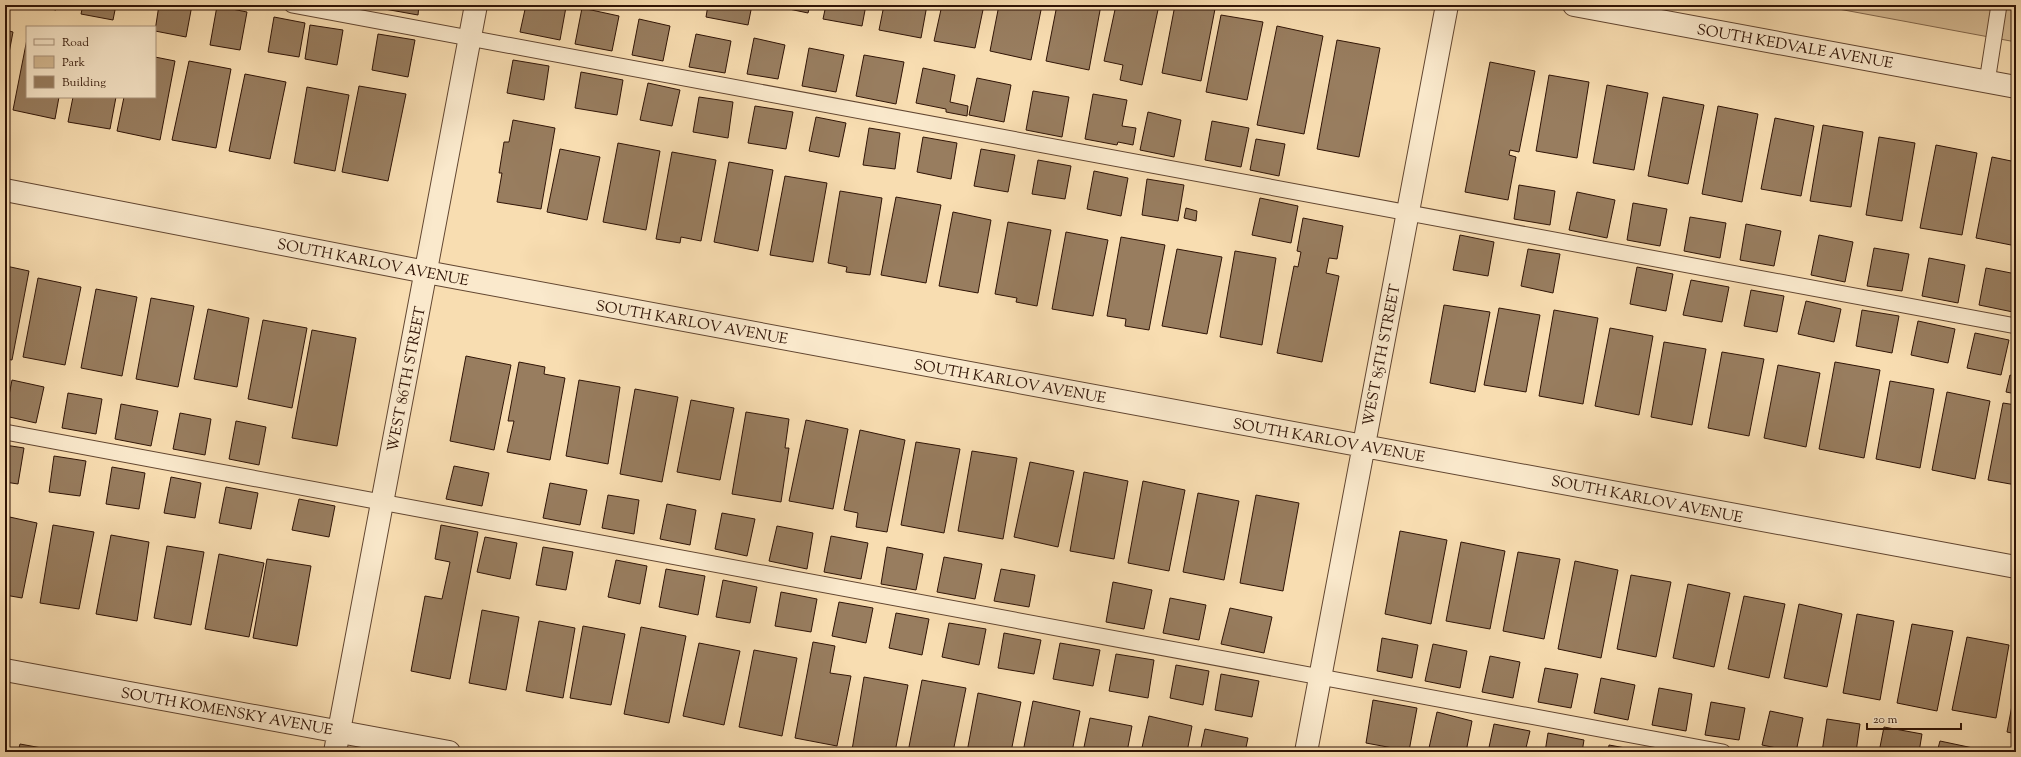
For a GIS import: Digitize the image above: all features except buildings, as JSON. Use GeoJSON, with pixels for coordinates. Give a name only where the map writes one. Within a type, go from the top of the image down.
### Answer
{"type":"FeatureCollection","features":[{"type":"Feature","properties":{"kind":"street","name":"WEST 86TH STREET"},"geometry":{"type":"LineString","coordinates":[[337,742],[476,5]]}},
{"type":"Feature","properties":{"kind":"street","name":"WEST 85TH STREET"},"geometry":{"type":"LineString","coordinates":[[1306,752],[1447,5]]}},
{"type":"Feature","properties":{"kind":"street","name":"SOUTH KEDVALE AVENUE"},"geometry":{"type":"LineString","coordinates":[[1574,5],[2016,87]]}},
{"type":"Feature","properties":{"kind":"street","name":"SOUTH KARLOV AVENUE"},"geometry":{"type":"LineString","coordinates":[[5,190],[426,272],[2016,568]]}},
{"type":"Feature","properties":{"kind":"street","name":"SOUTH KOMENSKY AVENUE"},"geometry":{"type":"LineString","coordinates":[[5,670],[337,742],[449,752]]}},
{"type":"Feature","properties":{"kind":"lane"},"geometry":{"type":"LineString","coordinates":[[292,5],[2016,326]]}},
{"type":"Feature","properties":{"kind":"lane"},"geometry":{"type":"LineString","coordinates":[[1987,82],[1999,5]]}},
{"type":"Feature","properties":{"kind":"lane"},"geometry":{"type":"LineString","coordinates":[[5,432],[1723,752]]}},
{"type":"Feature","properties":{"kind":"green space"},"geometry":{"type":"Polygon","coordinates":[[[1817,5],[2016,5],[2016,42],[1817,5]]]}}]}
